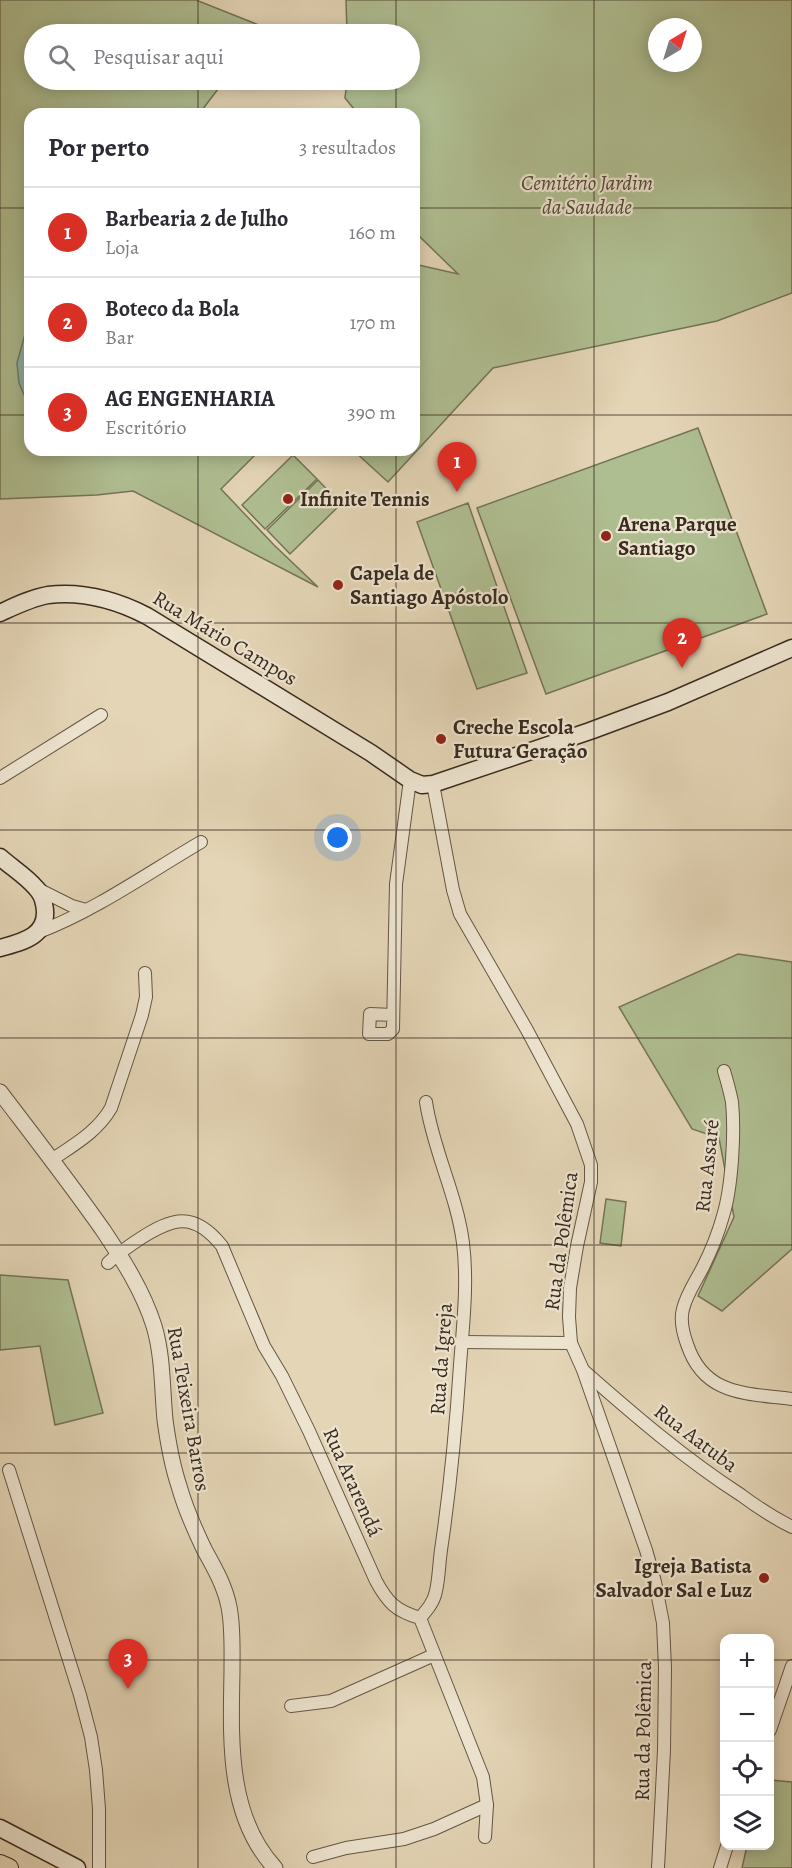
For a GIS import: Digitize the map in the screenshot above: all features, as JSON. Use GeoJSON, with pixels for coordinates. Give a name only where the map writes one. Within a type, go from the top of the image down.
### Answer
{"type":"FeatureCollection","features":[{"type":"Feature","properties":{"kind":"main road","name":"Rua Mário Campos"},"geometry":{"type":"LineString","coordinates":[[0,613],[47,595],[93,597],[126,605],[371,753],[410,780]]}},
{"type":"Feature","properties":{"kind":"main road"},"geometry":{"type":"LineString","coordinates":[[410,780],[422,785],[433,784],[590,731],[657,706],[792,648]]}},
{"type":"Feature","properties":{"kind":"main road"},"geometry":{"type":"LineString","coordinates":[[0,857],[38,889],[45,911],[45,920],[39,932],[19,943],[0,948]]}},
{"type":"Feature","properties":{"kind":"main road"},"geometry":{"type":"LineString","coordinates":[[0,1828],[77,1868]]}},
{"type":"Feature","properties":{"kind":"main road"},"geometry":{"type":"LineString","coordinates":[[0,1864],[9,1868]]}},
{"type":"Feature","properties":{"kind":"street"},"geometry":{"type":"LineString","coordinates":[[0,778],[102,715]]}},
{"type":"Feature","properties":{"kind":"street"},"geometry":{"type":"LineString","coordinates":[[393,1015],[396,884],[410,780]]}},
{"type":"Feature","properties":{"kind":"street","name":"Rua da Polêmica"},"geometry":{"type":"LineString","coordinates":[[433,784],[453,890],[460,914],[577,1124],[591,1165],[591,1182],[570,1288],[571,1343],[583,1370],[646,1550],[663,1623],[664,1750],[658,1868]]}},
{"type":"Feature","properties":{"kind":"street"},"geometry":{"type":"LineString","coordinates":[[39,932],[86,910],[201,842]]}},
{"type":"Feature","properties":{"kind":"street"},"geometry":{"type":"LineString","coordinates":[[38,889],[72,906],[86,910]]}},
{"type":"Feature","properties":{"kind":"street"},"geometry":{"type":"LineString","coordinates":[[52,1159],[89,1135],[103,1122],[111,1108],[146,997],[146,973]]}},
{"type":"Feature","properties":{"kind":"street","name":"Rua Assaré"},"geometry":{"type":"LineString","coordinates":[[724,1071],[732,1100],[733,1120],[724,1213],[714,1243],[682,1311],[682,1332],[689,1353],[701,1371],[714,1384],[747,1393],[792,1399]]}},
{"type":"Feature","properties":{"kind":"street","name":"Rua Teixeira Barros"},"geometry":{"type":"LineString","coordinates":[[0,1092],[52,1159],[113,1258],[146,1304],[154,1326],[159,1347],[165,1420],[185,1509],[220,1579],[229,1606],[232,1641],[232,1759],[235,1783],[250,1828],[259,1846],[275,1868]]}},
{"type":"Feature","properties":{"kind":"street","name":"Rua da Igreja"},"geometry":{"type":"LineString","coordinates":[[420,1618],[431,1605],[436,1592],[453,1458],[465,1266],[463,1240],[426,1102]]}},
{"type":"Feature","properties":{"kind":"street","name":"Rua Ararendá"},"geometry":{"type":"LineString","coordinates":[[113,1258],[150,1233],[172,1222],[187,1221],[200,1224],[211,1232],[222,1246],[264,1346],[282,1376],[309,1431],[376,1581],[394,1607],[420,1618]]}},
{"type":"Feature","properties":{"kind":"street"},"geometry":{"type":"LineString","coordinates":[[462,1342],[571,1343]]}},
{"type":"Feature","properties":{"kind":"street","name":"Rua Aatuba"},"geometry":{"type":"LineString","coordinates":[[583,1370],[655,1433],[707,1473],[792,1527]]}},
{"type":"Feature","properties":{"kind":"street"},"geometry":{"type":"LineString","coordinates":[[9,1470],[80,1695],[91,1737],[99,1809],[99,1868]]}},
{"type":"Feature","properties":{"kind":"street"},"geometry":{"type":"LineString","coordinates":[[420,1618],[483,1776],[488,1805],[485,1837]]}},
{"type":"Feature","properties":{"kind":"street"},"geometry":{"type":"LineString","coordinates":[[291,1706],[331,1701],[434,1654]]}},
{"type":"Feature","properties":{"kind":"street"},"geometry":{"type":"LineString","coordinates":[[774,1718],[792,1666]]}},
{"type":"Feature","properties":{"kind":"street"},"geometry":{"type":"LineString","coordinates":[[313,1857],[346,1848],[404,1839],[434,1829],[488,1805]]}},
{"type":"Feature","properties":{"kind":"street"},"geometry":{"type":"LineString","coordinates":[[720,1868],[725,1850]]}},
{"type":"Feature","properties":{"kind":"green space"},"geometry":{"type":"Polygon","coordinates":[[[0,0],[196,0],[256,24],[24,24],[24,90],[217,90],[204,108],[24,108],[24,456],[254,456],[221,489],[318,587],[133,491],[97,495],[0,499],[0,0]]]}},
{"type":"Feature","properties":{"kind":"green space","name":"Cemitério Jardim da Saudade"},"geometry":{"type":"Polygon","coordinates":[[[346,0],[792,0],[792,293],[717,321],[493,368],[420,447],[420,265],[458,274],[420,237],[420,108],[353,108],[345,98],[346,90],[420,90],[420,24],[347,24],[346,0]]]}},
{"type":"Feature","properties":{"kind":"green space"},"geometry":{"type":"Polygon","coordinates":[[[698,428],[767,614],[546,694],[477,508],[698,428]]]}},
{"type":"Feature","properties":{"kind":"green space"},"geometry":{"type":"Polygon","coordinates":[[[292,456],[317,479],[265,529],[242,505],[292,456]]]}},
{"type":"Feature","properties":{"kind":"green space","name":"Cemitério Jardim da Saudade"},"geometry":{"type":"Polygon","coordinates":[[[360,456],[412,456],[388,482],[360,456]]]}},
{"type":"Feature","properties":{"kind":"green space"},"geometry":{"type":"Polygon","coordinates":[[[318,480],[341,504],[290,554],[267,530],[318,480]]]}},
{"type":"Feature","properties":{"kind":"green space"},"geometry":{"type":"Polygon","coordinates":[[[468,503],[527,673],[477,689],[417,522],[468,503]]]}},
{"type":"Feature","properties":{"kind":"green space"},"geometry":{"type":"Polygon","coordinates":[[[738,954],[792,962],[792,1249],[722,1311],[698,1296],[734,1217],[719,1138],[692,1129],[619,1007],[738,954]]]}},
{"type":"Feature","properties":{"kind":"green space"},"geometry":{"type":"Polygon","coordinates":[[[606,1199],[626,1202],[621,1246],[600,1243],[606,1199]]]}},
{"type":"Feature","properties":{"kind":"green space"},"geometry":{"type":"Polygon","coordinates":[[[0,1275],[68,1280],[103,1413],[55,1425],[40,1346],[0,1350],[0,1275]]]}},
{"type":"Feature","properties":{"kind":"green space"},"geometry":{"type":"Polygon","coordinates":[[[774,1780],[792,1782],[792,1868],[742,1868],[746,1850],[774,1850],[774,1780]]]}},
{"type":"Feature","properties":{"kind":"water"},"geometry":{"type":"Polygon","coordinates":[[[24,338],[24,395],[19,383],[17,363],[24,338]]]}},
{"type":"Feature","properties":{"kind":"place","name":"Barbearia 2 de Julho"},"geometry":{"type":"Point","coordinates":[457,492]}},
{"type":"Feature","properties":{"kind":"place","name":"Infinite Tennis"},"geometry":{"type":"Point","coordinates":[288,499]}},
{"type":"Feature","properties":{"kind":"place","name":"Arena Parque Santiago"},"geometry":{"type":"Point","coordinates":[606,536]}},
{"type":"Feature","properties":{"kind":"place","name":"Capela de Santiago Apóstolo"},"geometry":{"type":"Point","coordinates":[338,585]}},
{"type":"Feature","properties":{"kind":"place","name":"Boteco da Bola"},"geometry":{"type":"Point","coordinates":[682,668]}},
{"type":"Feature","properties":{"kind":"place","name":"Creche Escola Futura Geração"},"geometry":{"type":"Point","coordinates":[441,739]}},
{"type":"Feature","properties":{"kind":"place","name":"Igreja Batista Salvador Sal e Luz"},"geometry":{"type":"Point","coordinates":[764,1578]}},
{"type":"Feature","properties":{"kind":"place","name":"AG ENGENHARIA"},"geometry":{"type":"Point","coordinates":[128,1689]}}]}
